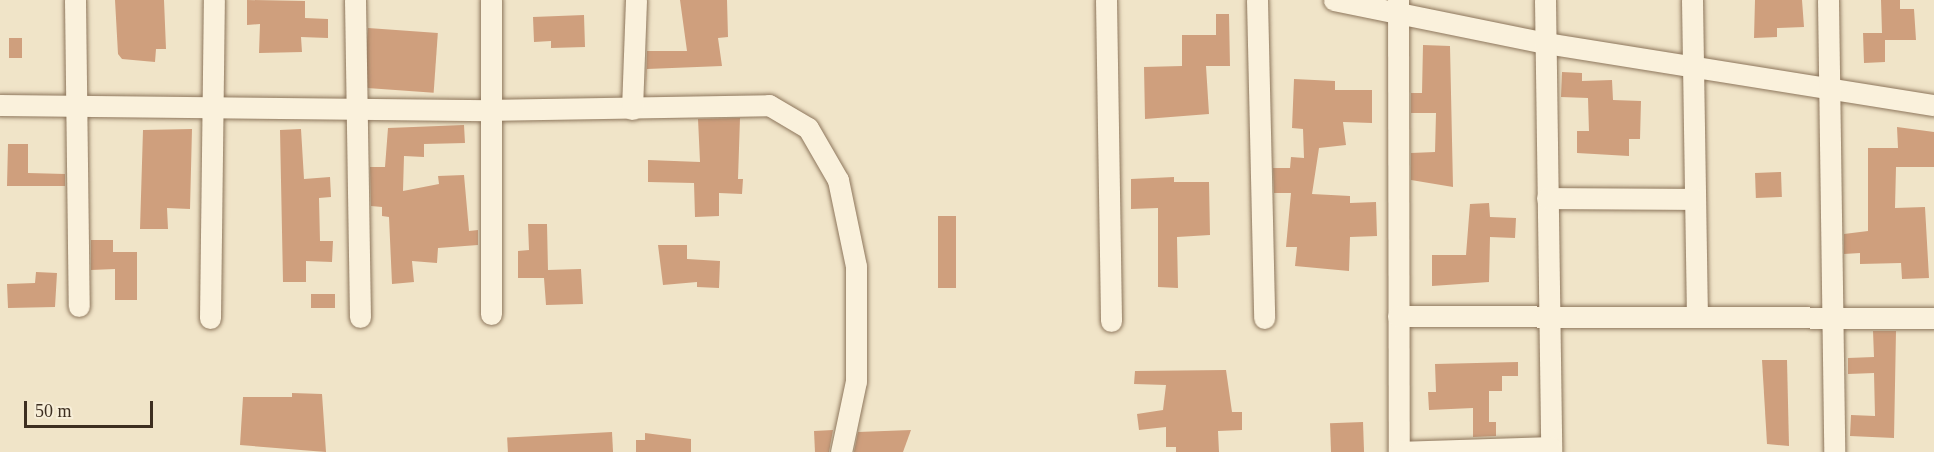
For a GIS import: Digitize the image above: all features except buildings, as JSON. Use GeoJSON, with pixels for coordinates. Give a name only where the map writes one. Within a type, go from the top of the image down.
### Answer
{"type":"FeatureCollection","features":[{"type":"Feature","properties":{"kind":"street"},"geometry":{"type":"LineString","coordinates":[[75,0],[79,306]]}},
{"type":"Feature","properties":{"kind":"street"},"geometry":{"type":"LineString","coordinates":[[210,318],[215,107],[214,0]]}},
{"type":"Feature","properties":{"kind":"street"},"geometry":{"type":"LineString","coordinates":[[355,0],[360,317]]}},
{"type":"Feature","properties":{"kind":"street"},"geometry":{"type":"LineString","coordinates":[[491,0],[491,314]]}},
{"type":"Feature","properties":{"kind":"street"},"geometry":{"type":"LineString","coordinates":[[632,110],[636,0]]}},
{"type":"Feature","properties":{"kind":"street"},"geometry":{"type":"LineString","coordinates":[[1106,0],[1111,321]]}},
{"type":"Feature","properties":{"kind":"street"},"geometry":{"type":"LineString","coordinates":[[1257,0],[1264,318]]}},
{"type":"Feature","properties":{"kind":"street"},"geometry":{"type":"LineString","coordinates":[[1334,0],[1398,7],[1546,44],[1934,105]]}},
{"type":"Feature","properties":{"kind":"street"},"geometry":{"type":"LineString","coordinates":[[1398,7],[1399,452],[1550,449],[1545,0]]}},
{"type":"Feature","properties":{"kind":"street"},"geometry":{"type":"LineString","coordinates":[[1692,0],[1697,317]]}},
{"type":"Feature","properties":{"kind":"street"},"geometry":{"type":"LineString","coordinates":[[1828,0],[1834,452]]}},
{"type":"Feature","properties":{"kind":"street"},"geometry":{"type":"LineString","coordinates":[[0,105],[356,110],[632,110],[769,105],[808,128],[838,180],[856,266],[856,381],[841,452]]}},
{"type":"Feature","properties":{"kind":"street"},"geometry":{"type":"LineString","coordinates":[[1547,198],[1695,199]]}},
{"type":"Feature","properties":{"kind":"street"},"geometry":{"type":"LineString","coordinates":[[1398,316],[1934,318]]}}]}
